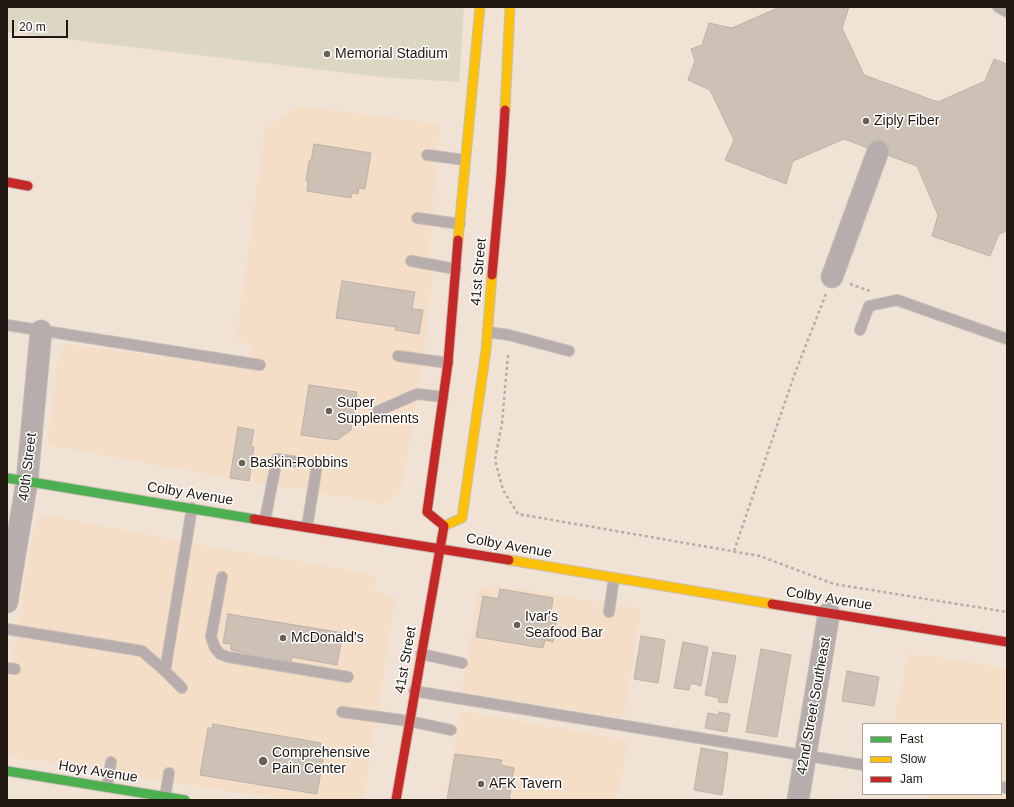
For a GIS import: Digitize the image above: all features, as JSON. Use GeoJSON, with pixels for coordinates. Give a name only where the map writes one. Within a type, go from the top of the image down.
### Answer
{"type":"FeatureCollection","features":[{"type":"Feature","properties":{"kind":"main road","name":"41st Street"},"geometry":{"type":"LineString","coordinates":[[444,526],[427,512],[448,363],[465,160],[477,50],[480,7]]}},
{"type":"Feature","properties":{"kind":"main road","name":"41st Street"},"geometry":{"type":"LineString","coordinates":[[444,526],[462,518],[479,407],[488,332],[501,176],[510,7]]}},
{"type":"Feature","properties":{"kind":"main road"},"geometry":{"type":"LineString","coordinates":[[7,182],[28,186]]}},
{"type":"Feature","properties":{"kind":"main road","name":"Colby Avenue"},"geometry":{"type":"LineString","coordinates":[[7,478],[1007,642]]}},
{"type":"Feature","properties":{"kind":"main road","name":"41st Street"},"geometry":{"type":"LineString","coordinates":[[396,800],[444,526]]}},
{"type":"Feature","properties":{"kind":"main road","name":"Hoyt Avenue"},"geometry":{"type":"LineString","coordinates":[[7,771],[185,800]]}},
{"type":"Feature","properties":{"kind":"street"},"geometry":{"type":"LineString","coordinates":[[832,277],[878,151]]}},
{"type":"Feature","properties":{"kind":"street","name":"40th Street"},"geometry":{"type":"LineString","coordinates":[[7,602],[27,481],[41,331]]}},
{"type":"Feature","properties":{"kind":"street","name":"42nd Street Southeast"},"geometry":{"type":"LineString","coordinates":[[798,800],[830,613]]}},
{"type":"Feature","properties":{"kind":"lane"},"geometry":{"type":"LineString","coordinates":[[998,7],[1007,12]]}},
{"type":"Feature","properties":{"kind":"lane"},"geometry":{"type":"LineString","coordinates":[[427,155],[465,160]]}},
{"type":"Feature","properties":{"kind":"lane"},"geometry":{"type":"LineString","coordinates":[[417,218],[460,224]]}},
{"type":"Feature","properties":{"kind":"lane"},"geometry":{"type":"LineString","coordinates":[[410,262],[456,269]]}},
{"type":"Feature","properties":{"kind":"lane"},"geometry":{"type":"LineString","coordinates":[[860,330],[868,306],[897,300],[1007,339]]}},
{"type":"Feature","properties":{"kind":"lane"},"geometry":{"type":"LineString","coordinates":[[7,325],[260,365]]}},
{"type":"Feature","properties":{"kind":"lane"},"geometry":{"type":"LineString","coordinates":[[488,332],[509,335],[569,351]]}},
{"type":"Feature","properties":{"kind":"lane"},"geometry":{"type":"LineString","coordinates":[[398,356],[448,363]]}},
{"type":"Feature","properties":{"kind":"lane"},"geometry":{"type":"LineString","coordinates":[[378,411],[417,394],[443,397]]}},
{"type":"Feature","properties":{"kind":"lane"},"geometry":{"type":"LineString","coordinates":[[265,520],[277,459],[298,462]]}},
{"type":"Feature","properties":{"kind":"lane"},"geometry":{"type":"LineString","coordinates":[[307,528],[317,465]]}},
{"type":"Feature","properties":{"kind":"lane"},"geometry":{"type":"LineString","coordinates":[[165,671],[192,508]]}},
{"type":"Feature","properties":{"kind":"lane"},"geometry":{"type":"LineString","coordinates":[[222,577],[211,637],[215,648],[220,654],[228,657],[348,677]]}},
{"type":"Feature","properties":{"kind":"lane"},"geometry":{"type":"LineString","coordinates":[[609,612],[614,578]]}},
{"type":"Feature","properties":{"kind":"lane"},"geometry":{"type":"LineString","coordinates":[[7,629],[142,651],[182,688]]}},
{"type":"Feature","properties":{"kind":"lane"},"geometry":{"type":"LineString","coordinates":[[421,654],[462,663]]}},
{"type":"Feature","properties":{"kind":"lane"},"geometry":{"type":"LineString","coordinates":[[414,691],[862,764]]}},
{"type":"Feature","properties":{"kind":"lane"},"geometry":{"type":"LineString","coordinates":[[342,712],[409,721],[451,730]]}},
{"type":"Feature","properties":{"kind":"lane"},"geometry":{"type":"LineString","coordinates":[[107,787],[111,762]]}},
{"type":"Feature","properties":{"kind":"lane"},"geometry":{"type":"LineString","coordinates":[[165,797],[169,773]]}},
{"type":"Feature","properties":{"kind":"path"},"geometry":{"type":"LineString","coordinates":[[734,551],[795,373],[832,277],[897,300]]}},
{"type":"Feature","properties":{"kind":"path"},"geometry":{"type":"LineString","coordinates":[[518,514],[760,556],[834,584],[1007,612]]}},
{"type":"Feature","properties":{"kind":"shaded area","name":"Memorial Stadium"},"geometry":{"type":"Polygon","coordinates":[[[7,7],[464,7],[459,82],[380,77],[7,32],[7,7]]]}},
{"type":"Feature","properties":{"kind":"shaded area"},"geometry":{"type":"Polygon","coordinates":[[[299,106],[440,124],[429,255],[434,257],[425,348],[402,486],[395,496],[384,504],[52,446],[48,441],[59,355],[67,344],[246,368],[251,344],[236,340],[265,128],[299,106]]]}},
{"type":"Feature","properties":{"kind":"shaded area"},"geometry":{"type":"Polygon","coordinates":[[[50,516],[202,545],[377,575],[374,592],[396,596],[363,800],[284,800],[7,756],[7,694],[28,560],[35,526],[39,519],[50,516]]]}},
{"type":"Feature","properties":{"kind":"shaded area"},"geometry":{"type":"Polygon","coordinates":[[[493,585],[641,609],[624,718],[461,692],[477,596],[480,589],[493,585]]]}},
{"type":"Feature","properties":{"kind":"shaded area"},"geometry":{"type":"Polygon","coordinates":[[[908,653],[1007,668],[1007,800],[922,800],[924,795],[1002,795],[1002,723],[894,723],[908,653]]]}},
{"type":"Feature","properties":{"kind":"shaded area"},"geometry":{"type":"Polygon","coordinates":[[[460,711],[628,740],[617,800],[445,800],[460,711]]]}},
{"type":"Feature","properties":{"kind":"building","name":"Ziply Fiber"},"geometry":{"type":"Polygon","coordinates":[[[780,7],[849,7],[842,28],[864,75],[938,102],[985,81],[994,59],[1007,64],[1007,231],[999,234],[990,256],[932,236],[938,215],[917,166],[844,139],[793,161],[786,184],[725,160],[734,140],[710,90],[688,80],[695,61],[691,49],[702,45],[709,23],[732,28],[780,7]]]}},
{"type":"Feature","properties":{"kind":"building"},"geometry":{"type":"Polygon","coordinates":[[[314,144],[371,153],[365,189],[359,188],[358,194],[352,193],[351,198],[307,191],[308,182],[306,181],[309,161],[311,161],[314,144]]]}},
{"type":"Feature","properties":{"kind":"building"},"geometry":{"type":"Polygon","coordinates":[[[342,281],[415,292],[412,309],[423,310],[419,334],[395,330],[396,327],[336,318],[342,281]]]}},
{"type":"Feature","properties":{"kind":"building","name":"Super Supplements"},"geometry":{"type":"Polygon","coordinates":[[[309,385],[357,392],[351,430],[337,440],[301,435],[309,385]]]}},
{"type":"Feature","properties":{"kind":"building","name":"Baskin-Robbins"},"geometry":{"type":"Polygon","coordinates":[[[238,427],[254,430],[251,447],[254,447],[249,481],[230,478],[238,427]]]}},
{"type":"Feature","properties":{"kind":"building","name":"Ivar's Seafood Bar"},"geometry":{"type":"Polygon","coordinates":[[[500,589],[553,598],[551,613],[557,614],[553,642],[545,640],[543,648],[476,637],[483,596],[498,599],[500,589]]]}},
{"type":"Feature","properties":{"kind":"building","name":"McDonald's"},"geometry":{"type":"Polygon","coordinates":[[[228,614],[343,633],[337,665],[292,657],[291,663],[246,655],[247,653],[231,650],[231,644],[223,643],[228,614]]]}},
{"type":"Feature","properties":{"kind":"building"},"geometry":{"type":"Polygon","coordinates":[[[641,636],[665,640],[658,683],[634,679],[641,636]]]}},
{"type":"Feature","properties":{"kind":"building"},"geometry":{"type":"Polygon","coordinates":[[[683,642],[708,647],[701,686],[691,683],[689,690],[674,688],[683,642]]]}},
{"type":"Feature","properties":{"kind":"building"},"geometry":{"type":"Polygon","coordinates":[[[761,649],[791,655],[777,737],[746,732],[761,649]]]}},
{"type":"Feature","properties":{"kind":"building"},"geometry":{"type":"Polygon","coordinates":[[[713,652],[736,656],[727,703],[718,702],[719,698],[705,695],[713,652]]]}},
{"type":"Feature","properties":{"kind":"building"},"geometry":{"type":"Polygon","coordinates":[[[847,671],[879,677],[874,706],[842,701],[847,671]]]}},
{"type":"Feature","properties":{"kind":"building"},"geometry":{"type":"Polygon","coordinates":[[[719,712],[730,714],[727,732],[705,728],[708,713],[719,715],[719,712]]]}},
{"type":"Feature","properties":{"kind":"building","name":"Comprehensive Pain Center"},"geometry":{"type":"Polygon","coordinates":[[[213,724],[321,743],[320,747],[325,748],[317,794],[200,775],[208,728],[212,728],[213,724]]]}},
{"type":"Feature","properties":{"kind":"building"},"geometry":{"type":"Polygon","coordinates":[[[701,748],[728,753],[722,795],[694,790],[701,748]]]}},
{"type":"Feature","properties":{"kind":"building","name":"AFK Tavern"},"geometry":{"type":"Polygon","coordinates":[[[455,754],[502,760],[501,765],[514,768],[509,800],[447,800],[455,754]]]}},
{"type":"Feature","properties":{"kind":"traffic: fast"},"geometry":{"type":"LineString","coordinates":[[7,478],[254,519]]}},
{"type":"Feature","properties":{"kind":"traffic: fast"},"geometry":{"type":"LineString","coordinates":[[7,771],[185,800]]}},
{"type":"Feature","properties":{"kind":"traffic: slow"},"geometry":{"type":"LineString","coordinates":[[458,240],[480,7]]}},
{"type":"Feature","properties":{"kind":"traffic: slow"},"geometry":{"type":"LineString","coordinates":[[505,110],[510,7]]}},
{"type":"Feature","properties":{"kind":"traffic: slow"},"geometry":{"type":"LineString","coordinates":[[444,526],[462,518],[486,350],[492,275]]}},
{"type":"Feature","properties":{"kind":"traffic: slow"},"geometry":{"type":"LineString","coordinates":[[509,560],[772,604]]}},
{"type":"Feature","properties":{"kind":"traffic: jam"},"geometry":{"type":"LineString","coordinates":[[492,275],[505,110]]}},
{"type":"Feature","properties":{"kind":"traffic: jam"},"geometry":{"type":"LineString","coordinates":[[7,182],[28,186]]}},
{"type":"Feature","properties":{"kind":"traffic: jam"},"geometry":{"type":"LineString","coordinates":[[444,526],[427,512],[448,363],[458,240]]}},
{"type":"Feature","properties":{"kind":"traffic: jam"},"geometry":{"type":"LineString","coordinates":[[254,519],[509,560]]}},
{"type":"Feature","properties":{"kind":"traffic: jam"},"geometry":{"type":"LineString","coordinates":[[396,800],[444,526]]}},
{"type":"Feature","properties":{"kind":"traffic: jam"},"geometry":{"type":"LineString","coordinates":[[772,604],[1007,642]]}},
{"type":"Feature","properties":{"kind":"place","name":"Memorial Stadium"},"geometry":{"type":"Point","coordinates":[327,54]}},
{"type":"Feature","properties":{"kind":"place","name":"Ziply Fiber"},"geometry":{"type":"Point","coordinates":[866,121]}},
{"type":"Feature","properties":{"kind":"place","name":"Super Supplements"},"geometry":{"type":"Point","coordinates":[329,411]}},
{"type":"Feature","properties":{"kind":"place","name":"Baskin-Robbins"},"geometry":{"type":"Point","coordinates":[242,463]}},
{"type":"Feature","properties":{"kind":"place","name":"Ivar's Seafood Bar"},"geometry":{"type":"Point","coordinates":[517,625]}},
{"type":"Feature","properties":{"kind":"place","name":"McDonald's"},"geometry":{"type":"Point","coordinates":[283,638]}},
{"type":"Feature","properties":{"kind":"place","name":"Comprehensive Pain Center"},"geometry":{"type":"Point","coordinates":[263,761]}},
{"type":"Feature","properties":{"kind":"place","name":"AFK Tavern"},"geometry":{"type":"Point","coordinates":[481,784]}}]}
